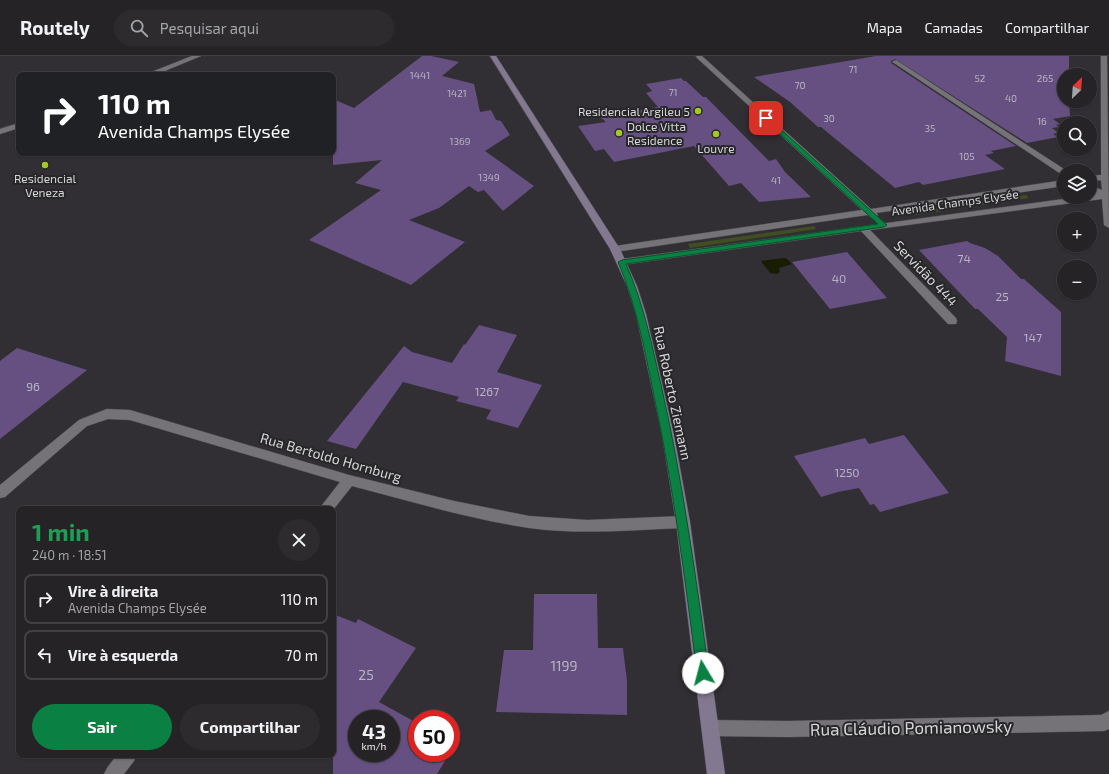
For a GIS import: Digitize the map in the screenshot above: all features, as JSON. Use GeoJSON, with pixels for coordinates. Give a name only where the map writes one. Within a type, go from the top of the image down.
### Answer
{"type":"FeatureCollection","features":[{"type":"Feature","properties":{"kind":"main road","name":"Rua Roberto Ziemann"},"geometry":{"type":"LineString","coordinates":[[493,56],[615,249],[632,286],[641,314],[668,436],[683,522],[716,774]]}},
{"type":"Feature","properties":{"kind":"street"},"geometry":{"type":"LineString","coordinates":[[156,72],[198,56]]}},
{"type":"Feature","properties":{"kind":"street"},"geometry":{"type":"LineString","coordinates":[[1104,56],[1107,90],[1105,177],[1109,225]]}},
{"type":"Feature","properties":{"kind":"street"},"geometry":{"type":"LineString","coordinates":[[699,57],[884,225]]}},
{"type":"Feature","properties":{"kind":"street"},"geometry":{"type":"LineString","coordinates":[[896,62],[1057,168]]}},
{"type":"Feature","properties":{"kind":"street"},"geometry":{"type":"LineString","coordinates":[[0,132],[16,126]]}},
{"type":"Feature","properties":{"kind":"street"},"geometry":{"type":"LineString","coordinates":[[1097,178],[1105,177]]}},
{"type":"Feature","properties":{"kind":"street","name":"Avenida Champs Elysée"},"geometry":{"type":"LineString","coordinates":[[615,249],[1057,184]]}},
{"type":"Feature","properties":{"kind":"street"},"geometry":{"type":"LineString","coordinates":[[1097,192],[1106,196]]}},
{"type":"Feature","properties":{"kind":"street","name":"Avenida Champs Elysée"},"geometry":{"type":"LineString","coordinates":[[622,262],[884,225],[1106,196]]}},
{"type":"Feature","properties":{"kind":"street","name":"Servidão 444"},"geometry":{"type":"LineString","coordinates":[[863,228],[952,321]]}},
{"type":"Feature","properties":{"kind":"street","name":"Rua Bertoldo Hornburg"},"geometry":{"type":"LineString","coordinates":[[0,493],[83,423],[107,414],[130,415],[349,480],[454,508],[528,522],[587,526],[683,522]]}},
{"type":"Feature","properties":{"kind":"street"},"geometry":{"type":"LineString","coordinates":[[328,506],[349,480]]}},
{"type":"Feature","properties":{"kind":"street","name":"Rua Cláudio Pomianowsky"},"geometry":{"type":"LineString","coordinates":[[711,728],[788,729],[1104,723],[1109,719]]}},
{"type":"Feature","properties":{"kind":"street"},"geometry":{"type":"LineString","coordinates":[[113,774],[126,758]]}},
{"type":"Feature","properties":{"kind":"green space"},"geometry":{"type":"Polygon","coordinates":[[[1026,195],[1029,198],[915,215],[912,212],[1026,195]]]}},
{"type":"Feature","properties":{"kind":"green space"},"geometry":{"type":"Polygon","coordinates":[[[814,226],[816,229],[690,248],[688,244],[814,226]]]}},
{"type":"Feature","properties":{"kind":"shaded area"},"geometry":{"type":"Polygon","coordinates":[[[784,258],[792,264],[779,268],[780,272],[777,274],[770,273],[761,261],[784,258]]]}},
{"type":"Feature","properties":{"kind":"building"},"geometry":{"type":"Polygon","coordinates":[[[422,56],[431,56],[459,62],[442,76],[474,84],[480,112],[491,110],[496,120],[501,121],[510,135],[485,151],[534,186],[503,211],[484,190],[478,192],[469,186],[439,208],[409,220],[465,242],[411,285],[309,240],[381,190],[355,183],[382,160],[333,165],[333,156],[336,156],[336,100],[354,108],[422,56]]]}},
{"type":"Feature","properties":{"kind":"building"},"geometry":{"type":"Polygon","coordinates":[[[876,56],[1069,56],[1069,68],[1057,68],[1057,108],[1069,108],[1070,116],[1057,116],[1057,118],[1053,119],[1057,122],[1057,127],[1052,128],[1057,132],[1057,133],[1053,134],[1057,137],[1027,143],[895,59],[891,61],[891,63],[1016,146],[991,151],[994,153],[985,155],[1005,169],[923,185],[919,182],[895,188],[821,127],[818,127],[790,102],[754,77],[876,56]]]}},
{"type":"Feature","properties":{"kind":"building"},"geometry":{"type":"Polygon","coordinates":[[[681,78],[703,97],[706,97],[769,161],[776,159],[785,172],[811,197],[759,202],[741,183],[729,186],[694,146],[614,162],[604,149],[595,151],[578,126],[606,122],[600,117],[658,107],[646,93],[652,91],[646,84],[681,78]]]}},
{"type":"Feature","properties":{"kind":"building"},"geometry":{"type":"Polygon","coordinates":[[[967,241],[985,248],[998,256],[1021,279],[1024,279],[1061,312],[1061,376],[1005,361],[1007,337],[978,309],[975,309],[919,250],[967,241]]]}},
{"type":"Feature","properties":{"kind":"building"},"geometry":{"type":"Polygon","coordinates":[[[847,252],[887,298],[830,309],[792,262],[847,252]]]}},
{"type":"Feature","properties":{"kind":"building"},"geometry":{"type":"Polygon","coordinates":[[[479,325],[517,335],[497,372],[542,385],[518,428],[486,419],[491,410],[456,401],[459,397],[403,382],[356,449],[327,441],[404,346],[412,352],[452,363],[464,344],[465,345],[479,325]]]}},
{"type":"Feature","properties":{"kind":"building"},"geometry":{"type":"Polygon","coordinates":[[[17,348],[87,370],[0,439],[0,361],[17,348]]]}},
{"type":"Feature","properties":{"kind":"building"},"geometry":{"type":"Polygon","coordinates":[[[904,435],[949,493],[880,512],[874,504],[870,505],[859,488],[821,497],[794,456],[865,438],[869,444],[904,435]]]}},
{"type":"Feature","properties":{"kind":"building"},"geometry":{"type":"Polygon","coordinates":[[[534,594],[597,594],[598,648],[623,648],[627,681],[627,715],[496,712],[504,650],[533,650],[534,594]]]}},
{"type":"Feature","properties":{"kind":"building"},"geometry":{"type":"Polygon","coordinates":[[[336,615],[356,623],[358,619],[416,648],[379,702],[393,710],[348,710],[348,762],[400,762],[400,714],[408,718],[408,762],[444,762],[437,774],[333,774],[333,758],[336,758],[336,615]]]}},
{"type":"Feature","properties":{"kind":"place","name":"Residencial Argileu 5"},"geometry":{"type":"Point","coordinates":[698,111]}},
{"type":"Feature","properties":{"kind":"place","name":"Dolce Vitta Residence"},"geometry":{"type":"Point","coordinates":[619,133]}},
{"type":"Feature","properties":{"kind":"place","name":"Louvre"},"geometry":{"type":"Point","coordinates":[716,134]}},
{"type":"Feature","properties":{"kind":"place","name":"Residencial Veneza"},"geometry":{"type":"Point","coordinates":[45,165]}},
{"type":"Feature","properties":{"kind":"route"},"geometry":{"type":"LineString","coordinates":[[703,673],[683,522],[668,436],[641,314],[622,262],[884,225],[766,118]]}}]}
